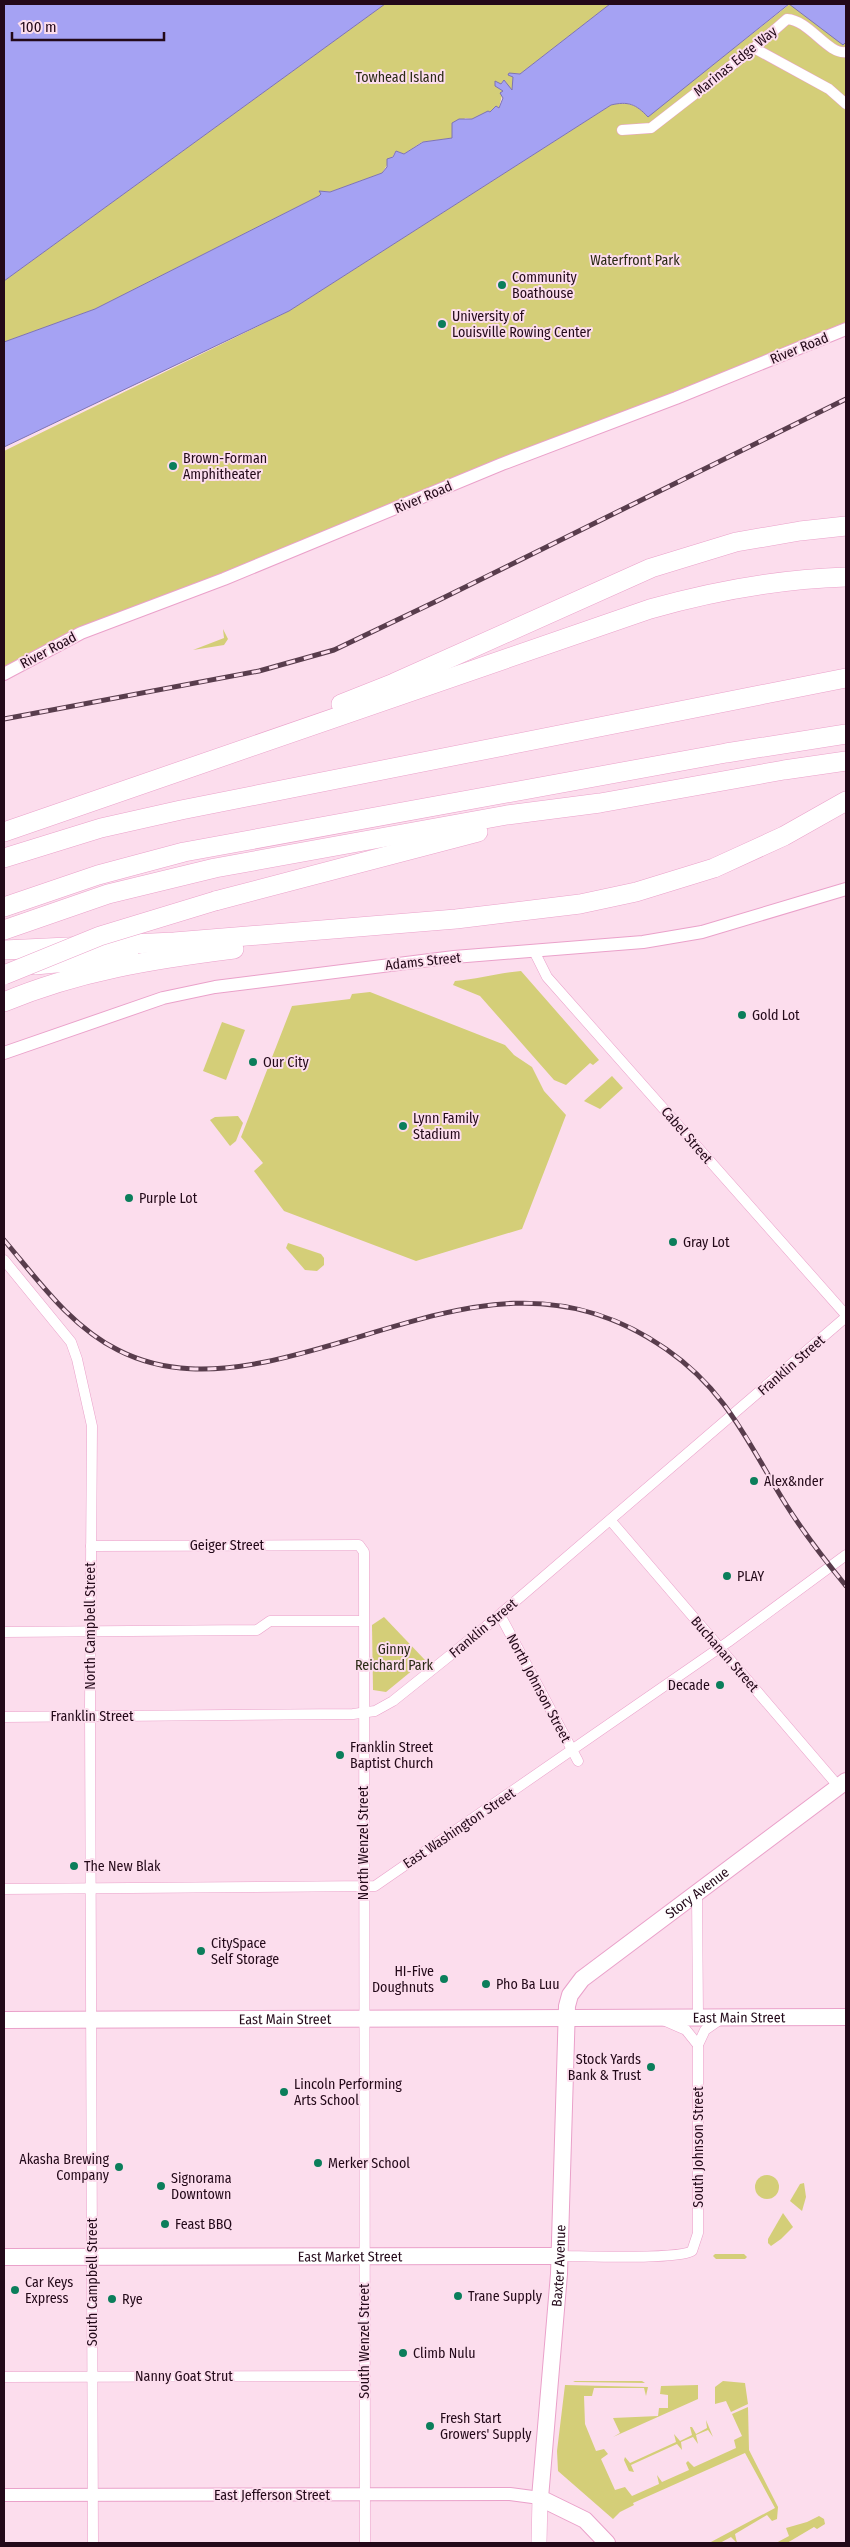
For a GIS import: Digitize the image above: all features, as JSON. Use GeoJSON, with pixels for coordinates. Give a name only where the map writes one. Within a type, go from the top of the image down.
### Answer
{"type":"FeatureCollection","features":[{"type":"Feature","properties":{"kind":"highway"},"geometry":{"type":"LineString","coordinates":[[61,812],[394,683],[651,568],[736,542],[792,532],[846,526]]}},
{"type":"Feature","properties":{"kind":"highway"},"geometry":{"type":"LineString","coordinates":[[4,832],[210,763],[650,609],[686,599],[758,585],[846,578]]}},
{"type":"Feature","properties":{"kind":"highway"},"geometry":{"type":"LineString","coordinates":[[4,858],[101,828],[180,810],[846,678]]}},
{"type":"Feature","properties":{"kind":"highway"},"geometry":{"type":"LineString","coordinates":[[645,767],[722,743],[846,722]]}},
{"type":"Feature","properties":{"kind":"highway"},"geometry":{"type":"LineString","coordinates":[[4,907],[98,875],[184,852],[645,767],[846,734]]}},
{"type":"Feature","properties":{"kind":"highway"},"geometry":{"type":"LineString","coordinates":[[4,930],[99,897],[188,874],[507,815],[600,803],[784,770],[846,761]]}},
{"type":"Feature","properties":{"kind":"highway"},"geometry":{"type":"LineString","coordinates":[[4,975],[100,936],[215,901],[405,850],[600,803]]}},
{"type":"Feature","properties":{"kind":"highway"},"geometry":{"type":"LineString","coordinates":[[4,950],[174,942],[408,923],[550,909],[636,892],[676,881],[738,858],[784,836],[840,805]]}},
{"type":"Feature","properties":{"kind":"highway"},"geometry":{"type":"LineString","coordinates":[[4,867],[180,810]]}},
{"type":"Feature","properties":{"kind":"highway"},"geometry":{"type":"LineString","coordinates":[[4,1002],[46,986],[101,970],[153,960],[408,923]]}},
{"type":"Feature","properties":{"kind":"highway"},"geometry":{"type":"LineString","coordinates":[[4,969],[158,953],[234,949]]}},
{"type":"Feature","properties":{"kind":"main road","name":"Story Avenue"},"geometry":{"type":"LineString","coordinates":[[566,2018],[570,1995],[582,1979],[843,1784]]}},
{"type":"Feature","properties":{"kind":"main road","name":"East Main Street"},"geometry":{"type":"LineString","coordinates":[[4,2020],[846,2017]]}},
{"type":"Feature","properties":{"kind":"main road","name":"Baxter Avenue"},"geometry":{"type":"LineString","coordinates":[[540,2498],[560,2256],[566,2018]]}},
{"type":"Feature","properties":{"kind":"main road","name":"East Market Street"},"geometry":{"type":"LineString","coordinates":[[4,2258],[560,2256]]}},
{"type":"Feature","properties":{"kind":"main road"},"geometry":{"type":"LineString","coordinates":[[539,2543],[540,2498],[585,2520],[606,2543]]}},
{"type":"Feature","properties":{"kind":"street","name":"Marinas Edge Way"},"geometry":{"type":"LineString","coordinates":[[622,130],[651,128],[754,48],[787,19],[794,19],[837,51],[846,52]]}},
{"type":"Feature","properties":{"kind":"street"},"geometry":{"type":"LineString","coordinates":[[754,48],[829,89],[846,104]]}},
{"type":"Feature","properties":{"kind":"street","name":"River Road"},"geometry":{"type":"LineString","coordinates":[[4,674],[81,633],[224,579],[502,464],[676,398],[846,329]]}},
{"type":"Feature","properties":{"kind":"street","name":"Adams Street"},"geometry":{"type":"LineString","coordinates":[[4,1053],[163,998],[215,987],[454,957],[626,944],[688,935],[846,890]]}},
{"type":"Feature","properties":{"kind":"street","name":"Cabel Street"},"geometry":{"type":"LineString","coordinates":[[534,951],[547,977],[846,1316]]}},
{"type":"Feature","properties":{"kind":"street","name":"North Campbell Street"},"geometry":{"type":"LineString","coordinates":[[4,1260],[66,1335],[77,1359],[89,1408],[92,1434],[90,1716],[92,2020]]}},
{"type":"Feature","properties":{"kind":"street","name":"Franklin Street"},"geometry":{"type":"LineString","coordinates":[[4,1717],[364,1713],[375,1711],[393,1701],[500,1615],[846,1316]]}},
{"type":"Feature","properties":{"kind":"street","name":"Buchanan Street"},"geometry":{"type":"LineString","coordinates":[[611,1520],[720,1648],[843,1784]]}},
{"type":"Feature","properties":{"kind":"street","name":"Geiger Street"},"geometry":{"type":"LineString","coordinates":[[91,1546],[359,1545],[362,1548]]}},
{"type":"Feature","properties":{"kind":"street","name":"North Wenzel Street"},"geometry":{"type":"LineString","coordinates":[[362,1548],[364,1552],[365,2019]]}},
{"type":"Feature","properties":{"kind":"street","name":"East Washington Street"},"geometry":{"type":"LineString","coordinates":[[4,1889],[364,1888],[375,1886],[720,1648],[846,1555]]}},
{"type":"Feature","properties":{"kind":"street","name":"North Johnson Street"},"geometry":{"type":"LineString","coordinates":[[500,1615],[578,1761]]}},
{"type":"Feature","properties":{"kind":"street"},"geometry":{"type":"LineString","coordinates":[[4,1632],[257,1630],[270,1621],[363,1621]]}},
{"type":"Feature","properties":{"kind":"street"},"geometry":{"type":"LineString","coordinates":[[697,1893],[698,2018]]}},
{"type":"Feature","properties":{"kind":"street"},"geometry":{"type":"LineString","coordinates":[[658,2018],[686,2030],[698,2045],[705,2030],[723,2018]]}},
{"type":"Feature","properties":{"kind":"street","name":"South Wenzel Street"},"geometry":{"type":"LineString","coordinates":[[365,2019],[365,2543]]}},
{"type":"Feature","properties":{"kind":"street","name":"South Campbell Street"},"geometry":{"type":"LineString","coordinates":[[92,2020],[93,2543]]}},
{"type":"Feature","properties":{"kind":"street","name":"South Johnson Street"},"geometry":{"type":"LineString","coordinates":[[694,2248],[698,2232],[698,2045]]}},
{"type":"Feature","properties":{"kind":"street","name":"East Market Street"},"geometry":{"type":"LineString","coordinates":[[560,2256],[680,2254],[689,2253],[694,2248]]}},
{"type":"Feature","properties":{"kind":"street","name":"Nanny Goat Strut"},"geometry":{"type":"LineString","coordinates":[[4,2377],[365,2376]]}},
{"type":"Feature","properties":{"kind":"street","name":"East Jefferson Street"},"geometry":{"type":"LineString","coordinates":[[4,2495],[510,2494],[540,2498]]}},
{"type":"Feature","properties":{"kind":"green space","name":"Towhead Island"},"geometry":{"type":"Polygon","coordinates":[[[385,4],[610,4],[520,74],[515,73],[512,90],[510,90],[504,80],[499,86],[503,91],[499,108],[472,119],[465,118],[452,138],[422,142],[404,154],[396,151],[382,173],[330,192],[323,191],[319,196],[95,309],[4,342],[4,281],[385,4]]]}},
{"type":"Feature","properties":{"kind":"green space","name":"Waterfront Park"},"geometry":{"type":"Polygon","coordinates":[[[790,4],[843,44],[846,42],[846,330],[81,633],[4,674],[4,451],[289,311],[611,105],[623,103],[632,105],[648,116],[790,4]]]}},
{"type":"Feature","properties":{"kind":"green space"},"geometry":{"type":"Polygon","coordinates":[[[223,629],[228,639],[224,645],[193,650],[224,638],[223,629]]]}},
{"type":"Feature","properties":{"kind":"green space"},"geometry":{"type":"Polygon","coordinates":[[[521,971],[599,1060],[593,1065],[590,1063],[566,1085],[554,1080],[480,996],[453,985],[455,981],[521,971]]]}},
{"type":"Feature","properties":{"kind":"green space","name":"Lynn Family Stadium"},"geometry":{"type":"Polygon","coordinates":[[[370,992],[505,1045],[514,1055],[532,1067],[544,1091],[566,1115],[522,1229],[416,1261],[284,1211],[254,1171],[263,1163],[241,1137],[292,1006],[350,999],[352,994],[370,992]]]}},
{"type":"Feature","properties":{"kind":"green space"},"geometry":{"type":"Polygon","coordinates":[[[222,1022],[245,1030],[226,1080],[203,1071],[222,1022]]]}},
{"type":"Feature","properties":{"kind":"green space"},"geometry":{"type":"Polygon","coordinates":[[[612,1076],[623,1088],[600,1109],[584,1101],[612,1076]]]}},
{"type":"Feature","properties":{"kind":"green space"},"geometry":{"type":"Polygon","coordinates":[[[238,1116],[243,1123],[236,1141],[230,1146],[210,1120],[215,1117],[238,1116]]]}},
{"type":"Feature","properties":{"kind":"green space"},"geometry":{"type":"Polygon","coordinates":[[[288,1243],[321,1254],[324,1258],[324,1265],[317,1271],[305,1270],[286,1248],[288,1243]]]}},
{"type":"Feature","properties":{"kind":"green space","name":"Ginny Reichard Park"},"geometry":{"type":"Polygon","coordinates":[[[384,1617],[425,1660],[386,1692],[373,1690],[372,1625],[384,1617]]]}},
{"type":"Feature","properties":{"kind":"green space"},"geometry":{"type":"Polygon","coordinates":[[[767,2175],[776,2178],[779,2187],[776,2196],[767,2199],[758,2196],[755,2187],[758,2178],[767,2175]]]}},
{"type":"Feature","properties":{"kind":"green space"},"geometry":{"type":"Polygon","coordinates":[[[804,2183],[806,2197],[802,2211],[790,2201],[800,2184],[804,2183]]]}},
{"type":"Feature","properties":{"kind":"green space"},"geometry":{"type":"Polygon","coordinates":[[[783,2213],[793,2227],[771,2246],[768,2243],[768,2239],[783,2213]]]}},
{"type":"Feature","properties":{"kind":"green space"},"geometry":{"type":"Polygon","coordinates":[[[715,2254],[744,2254],[747,2257],[745,2259],[716,2259],[713,2256],[715,2254]]]}},
{"type":"Feature","properties":{"kind":"green space"},"geometry":{"type":"Polygon","coordinates":[[[642,2381],[645,2383],[573,2382],[642,2381]]]}},
{"type":"Feature","properties":{"kind":"green space"},"geometry":{"type":"Polygon","coordinates":[[[723,2381],[745,2383],[748,2404],[731,2412],[726,2401],[715,2404],[715,2387],[723,2381]]]}},
{"type":"Feature","properties":{"kind":"green space"},"geometry":{"type":"Polygon","coordinates":[[[565,2385],[648,2387],[646,2396],[644,2388],[594,2388],[592,2396],[584,2396],[585,2424],[596,2451],[604,2449],[608,2454],[601,2459],[615,2490],[625,2487],[632,2496],[659,2484],[657,2475],[662,2482],[689,2470],[686,2463],[688,2461],[694,2467],[736,2448],[734,2440],[742,2436],[732,2414],[748,2407],[749,2450],[778,2507],[777,2519],[772,2521],[767,2515],[735,2534],[737,2543],[731,2537],[720,2543],[709,2543],[775,2508],[745,2453],[633,2503],[634,2505],[620,2512],[613,2519],[558,2471],[557,2451],[565,2385]]]}},
{"type":"Feature","properties":{"kind":"green space"},"geometry":{"type":"Polygon","coordinates":[[[698,2385],[698,2399],[613,2437],[620,2433],[613,2418],[658,2416],[659,2408],[668,2408],[668,2395],[660,2394],[661,2386],[698,2385]]]}},
{"type":"Feature","properties":{"kind":"green space"},"geometry":{"type":"Polygon","coordinates":[[[706,2420],[713,2437],[708,2430],[696,2435],[698,2444],[693,2437],[681,2442],[682,2450],[677,2444],[631,2465],[634,2472],[629,2471],[624,2460],[625,2457],[630,2463],[676,2442],[674,2434],[680,2441],[692,2435],[690,2427],[692,2427],[696,2434],[707,2428],[706,2420]]]}},
{"type":"Feature","properties":{"kind":"green space"},"geometry":{"type":"Polygon","coordinates":[[[819,2516],[824,2519],[825,2524],[817,2529],[814,2527],[787,2543],[776,2543],[789,2536],[786,2528],[807,2522],[819,2516]]]}},
{"type":"Feature","properties":{"kind":"shaded area"},"geometry":{"type":"Polygon","coordinates":[[[4,4],[385,4],[4,281],[4,4]]]}},
{"type":"Feature","properties":{"kind":"shaded area"},"geometry":{"type":"Polygon","coordinates":[[[610,4],[789,4],[648,117],[636,106],[622,103],[611,105],[289,311],[4,447],[4,342],[95,309],[319,196],[321,194],[319,191],[330,192],[382,173],[387,167],[387,159],[393,157],[396,151],[404,154],[423,142],[452,138],[452,123],[459,119],[472,119],[488,111],[490,112],[496,106],[499,108],[503,98],[500,93],[503,91],[495,86],[495,81],[501,84],[504,80],[512,90],[513,77],[508,75],[509,73],[520,74],[610,4]]]}},
{"type":"Feature","properties":{"kind":"shaded area"},"geometry":{"type":"Polygon","coordinates":[[[789,4],[846,4],[846,42],[843,45],[789,4]]]}},
{"type":"Feature","properties":{"kind":"railway"},"geometry":{"type":"LineString","coordinates":[[4,719],[259,671],[334,650],[846,399]]}},
{"type":"Feature","properties":{"kind":"railway"},"geometry":{"type":"LineString","coordinates":[[4,1240],[42,1286],[85,1328],[118,1350],[136,1358],[172,1367],[190,1369],[228,1368],[265,1362],[417,1320],[467,1309],[516,1303],[565,1306],[615,1321],[666,1349],[687,1365],[721,1400],[799,1524],[846,1586]]}},
{"type":"Feature","properties":{"kind":"place","name":"Community Boathouse"},"geometry":{"type":"Point","coordinates":[502,285]}},
{"type":"Feature","properties":{"kind":"place","name":"University of Louisville Rowing Center"},"geometry":{"type":"Point","coordinates":[442,324]}},
{"type":"Feature","properties":{"kind":"place","name":"Brown-Forman Amphitheater"},"geometry":{"type":"Point","coordinates":[173,466]}},
{"type":"Feature","properties":{"kind":"place","name":"Gold Lot"},"geometry":{"type":"Point","coordinates":[742,1015]}},
{"type":"Feature","properties":{"kind":"place","name":"Our City"},"geometry":{"type":"Point","coordinates":[253,1062]}},
{"type":"Feature","properties":{"kind":"place","name":"Lynn Family Stadium"},"geometry":{"type":"Point","coordinates":[403,1126]}},
{"type":"Feature","properties":{"kind":"place","name":"Purple Lot"},"geometry":{"type":"Point","coordinates":[129,1198]}},
{"type":"Feature","properties":{"kind":"place","name":"Gray Lot"},"geometry":{"type":"Point","coordinates":[673,1242]}},
{"type":"Feature","properties":{"kind":"place","name":"Alex&nder"},"geometry":{"type":"Point","coordinates":[754,1481]}},
{"type":"Feature","properties":{"kind":"place","name":"PLAY"},"geometry":{"type":"Point","coordinates":[727,1576]}},
{"type":"Feature","properties":{"kind":"place","name":"Decade"},"geometry":{"type":"Point","coordinates":[720,1685]}},
{"type":"Feature","properties":{"kind":"place","name":"Franklin Street Baptist Church"},"geometry":{"type":"Point","coordinates":[340,1755]}},
{"type":"Feature","properties":{"kind":"place","name":"The New Blak"},"geometry":{"type":"Point","coordinates":[74,1866]}},
{"type":"Feature","properties":{"kind":"place","name":"CitySpace Self Storage"},"geometry":{"type":"Point","coordinates":[201,1951]}},
{"type":"Feature","properties":{"kind":"place","name":"HI-Five Doughnuts"},"geometry":{"type":"Point","coordinates":[444,1979]}},
{"type":"Feature","properties":{"kind":"place","name":"Pho Ba Luu"},"geometry":{"type":"Point","coordinates":[486,1984]}},
{"type":"Feature","properties":{"kind":"place","name":"Stock Yards Bank & Trust"},"geometry":{"type":"Point","coordinates":[651,2067]}},
{"type":"Feature","properties":{"kind":"place","name":"Lincoln Performing Arts School"},"geometry":{"type":"Point","coordinates":[284,2092]}},
{"type":"Feature","properties":{"kind":"place","name":"Merker School"},"geometry":{"type":"Point","coordinates":[318,2163]}},
{"type":"Feature","properties":{"kind":"place","name":"Akasha Brewing Company"},"geometry":{"type":"Point","coordinates":[119,2167]}},
{"type":"Feature","properties":{"kind":"place","name":"Signorama Downtown"},"geometry":{"type":"Point","coordinates":[161,2186]}},
{"type":"Feature","properties":{"kind":"place","name":"Feast BBQ"},"geometry":{"type":"Point","coordinates":[165,2224]}},
{"type":"Feature","properties":{"kind":"place","name":"Car Keys Express"},"geometry":{"type":"Point","coordinates":[15,2290]}},
{"type":"Feature","properties":{"kind":"place","name":"Trane Supply"},"geometry":{"type":"Point","coordinates":[458,2296]}},
{"type":"Feature","properties":{"kind":"place","name":"Rye"},"geometry":{"type":"Point","coordinates":[112,2299]}},
{"type":"Feature","properties":{"kind":"place","name":"Climb Nulu"},"geometry":{"type":"Point","coordinates":[403,2353]}},
{"type":"Feature","properties":{"kind":"place","name":"Fresh Start Growers' Supply"},"geometry":{"type":"Point","coordinates":[430,2426]}}]}
